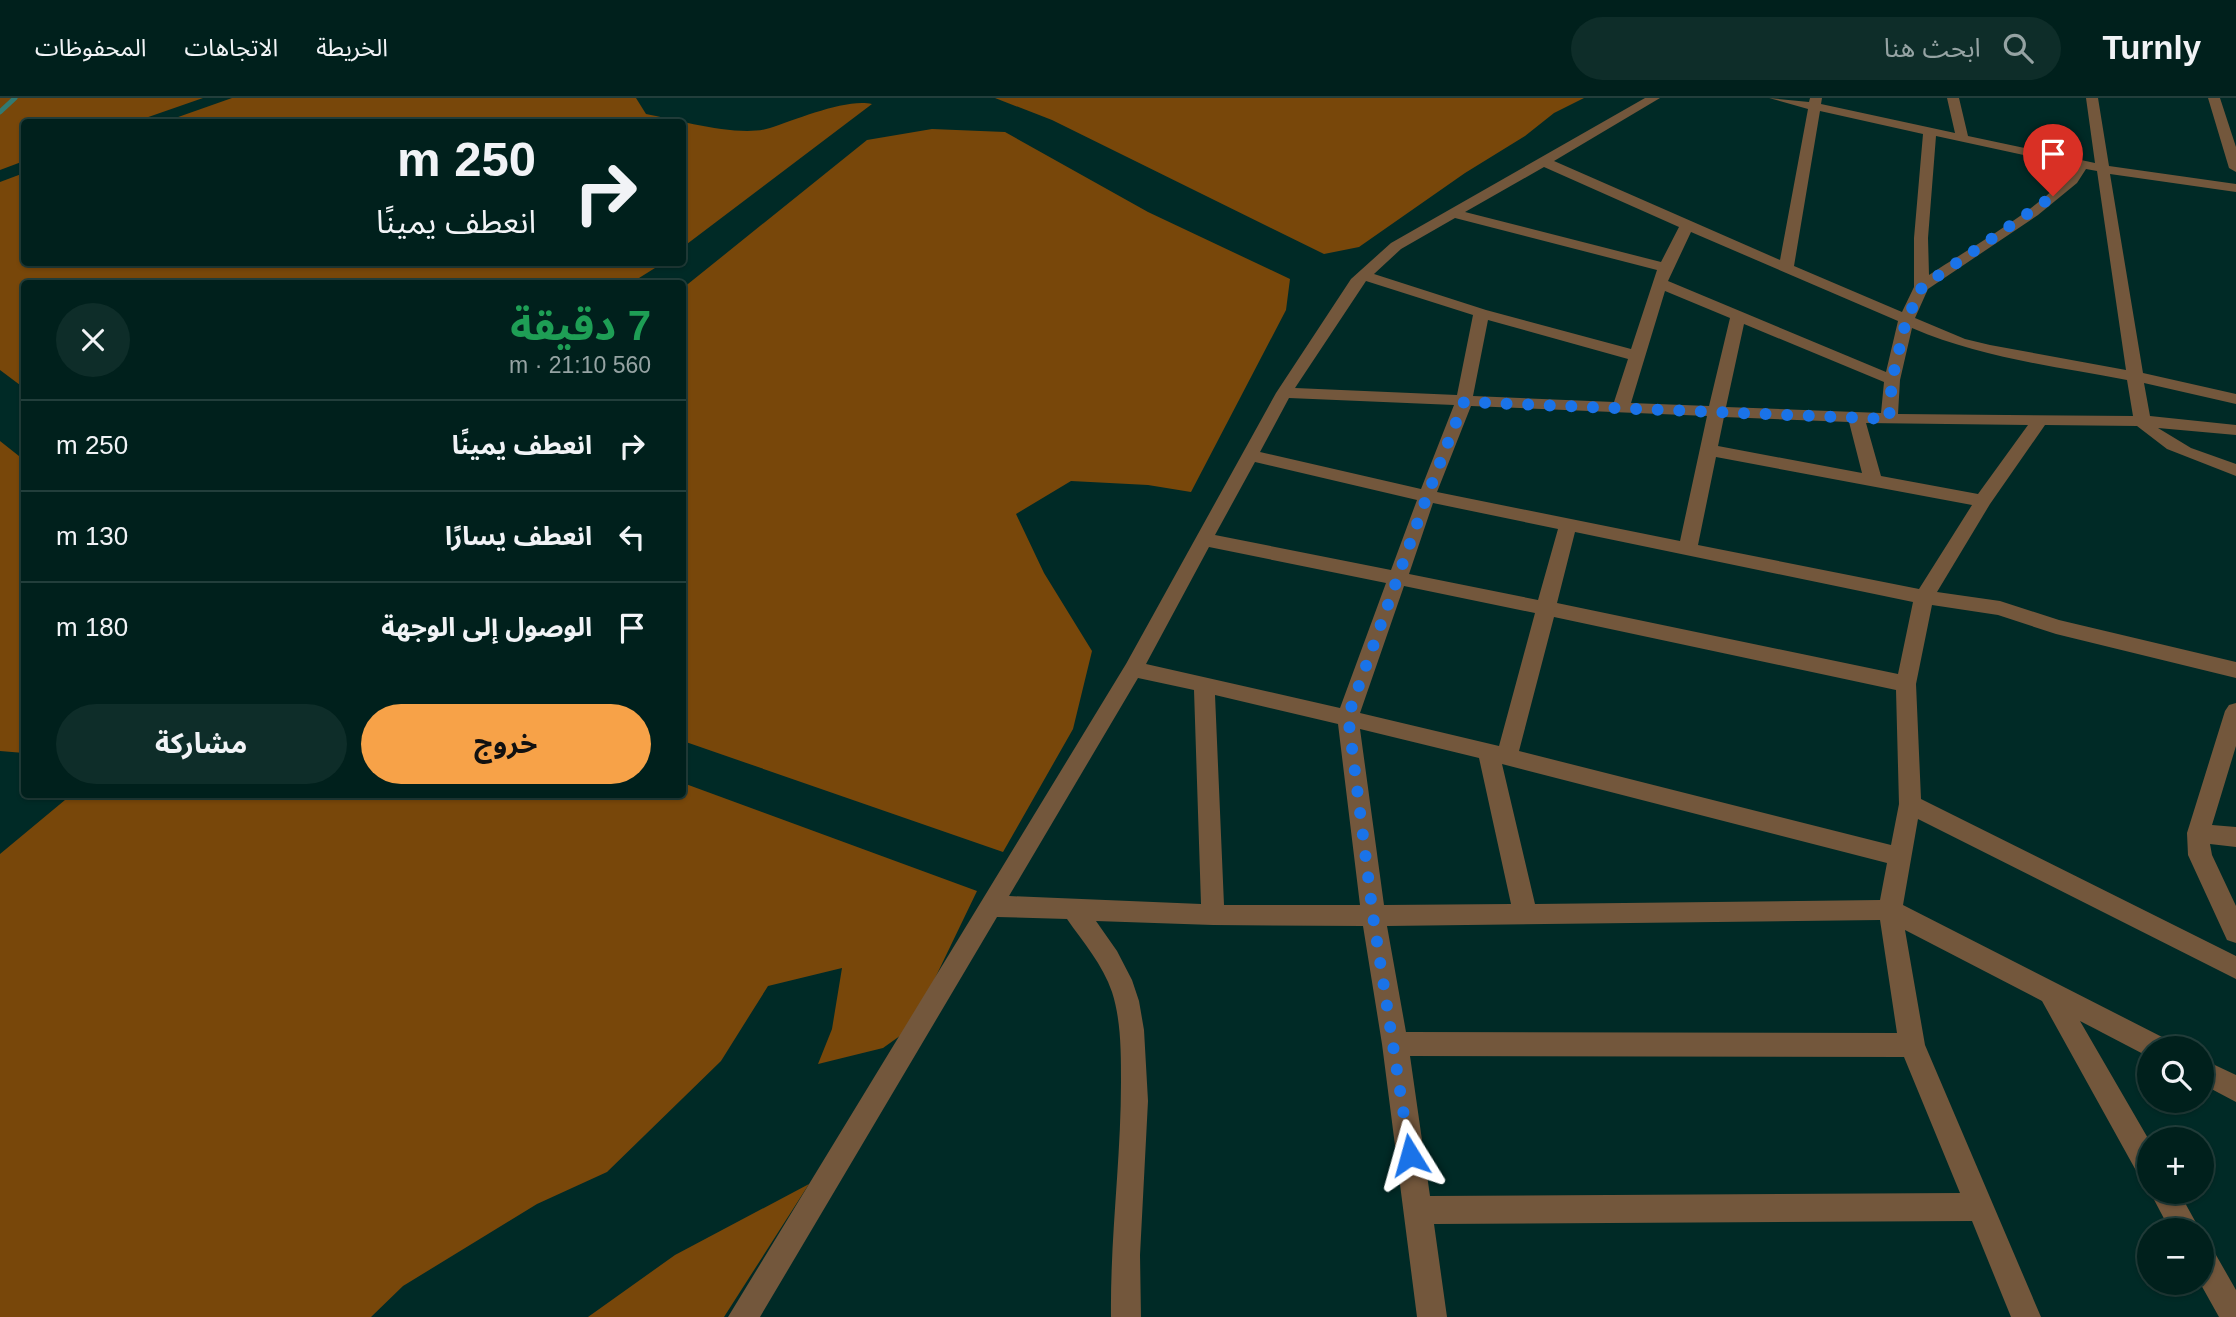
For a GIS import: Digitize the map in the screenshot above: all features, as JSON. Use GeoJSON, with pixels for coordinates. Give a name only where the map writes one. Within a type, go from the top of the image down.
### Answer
{"type":"FeatureCollection","features":[{"type":"Feature","properties":{"kind":"street"},"geometry":{"type":"LineString","coordinates":[[743,1317],[1133,669],[1284,393],[1362,275],[1396,246],[1654,98]]}},
{"type":"Feature","properties":{"kind":"street"},"geometry":{"type":"LineString","coordinates":[[1776,98],[1815,101],[2105,169],[2236,188]]}},
{"type":"Feature","properties":{"kind":"street"},"geometry":{"type":"LineString","coordinates":[[1953,98],[1962,137]]}},
{"type":"Feature","properties":{"kind":"street"},"geometry":{"type":"LineString","coordinates":[[2092,98],[2142,421],[2166,440],[2236,470]]}},
{"type":"Feature","properties":{"kind":"street"},"geometry":{"type":"LineString","coordinates":[[1786,268],[1815,101]]}},
{"type":"Feature","properties":{"kind":"street"},"geometry":{"type":"LineString","coordinates":[[2236,106],[2215,102],[2236,168]]}},
{"type":"Feature","properties":{"kind":"street"},"geometry":{"type":"LineString","coordinates":[[1889,419],[1892,380],[1906,321],[1922,287],[1921,238],[1930,130]]}},
{"type":"Feature","properties":{"kind":"street"},"geometry":{"type":"LineString","coordinates":[[1545,162],[1959,342],[1989,350],[2181,385],[2236,399]]}},
{"type":"Feature","properties":{"kind":"street"},"geometry":{"type":"LineString","coordinates":[[1922,287],[2033,212],[2072,180],[2082,164]]}},
{"type":"Feature","properties":{"kind":"street"},"geometry":{"type":"LineString","coordinates":[[1453,213],[1663,275],[1738,316],[1892,380]]}},
{"type":"Feature","properties":{"kind":"street"},"geometry":{"type":"LineString","coordinates":[[1620,408],[1663,275],[1687,225]]}},
{"type":"Feature","properties":{"kind":"street"},"geometry":{"type":"LineString","coordinates":[[1362,275],[1481,313],[1637,356]]}},
{"type":"Feature","properties":{"kind":"street"},"geometry":{"type":"LineString","coordinates":[[1432,1317],[1395,1044],[1373,916],[1348,716],[1427,496],[1464,402],[1481,313]]}},
{"type":"Feature","properties":{"kind":"street"},"geometry":{"type":"LineString","coordinates":[[1688,548],[1714,413],[1738,316]]}},
{"type":"Feature","properties":{"kind":"street"},"geometry":{"type":"LineString","coordinates":[[1284,393],[1856,418],[2142,421],[2236,430]]}},
{"type":"Feature","properties":{"kind":"street"},"geometry":{"type":"LineString","coordinates":[[1856,418],[1873,481]]}},
{"type":"Feature","properties":{"kind":"street"},"geometry":{"type":"LineString","coordinates":[[2026,1317],[1912,1045],[1890,910],[1910,804],[1906,684],[1924,597],[1983,501],[2040,420]]}},
{"type":"Feature","properties":{"kind":"street"},"geometry":{"type":"LineString","coordinates":[[1709,450],[1983,501]]}},
{"type":"Feature","properties":{"kind":"street"},"geometry":{"type":"LineString","coordinates":[[1249,455],[1568,525],[1924,597],[2000,608],[2082,634],[2236,670]]}},
{"type":"Feature","properties":{"kind":"street"},"geometry":{"type":"LineString","coordinates":[[1525,914],[1497,753],[1545,608],[1568,525]]}},
{"type":"Feature","properties":{"kind":"street"},"geometry":{"type":"LineString","coordinates":[[1202,540],[1545,608],[1906,684]]}},
{"type":"Feature","properties":{"kind":"street"},"geometry":{"type":"LineString","coordinates":[[1133,669],[1348,716],[1900,857]]}},
{"type":"Feature","properties":{"kind":"street"},"geometry":{"type":"LineString","coordinates":[[1203,684],[1213,915]]}},
{"type":"Feature","properties":{"kind":"street"},"geometry":{"type":"LineString","coordinates":[[2236,711],[2198,834],[2200,855],[2236,932]]}},
{"type":"Feature","properties":{"kind":"street"},"geometry":{"type":"LineString","coordinates":[[1910,804],[2236,968]]}},
{"type":"Feature","properties":{"kind":"street"},"geometry":{"type":"LineString","coordinates":[[2198,834],[2236,837]]}},
{"type":"Feature","properties":{"kind":"street"},"geometry":{"type":"LineString","coordinates":[[991,906],[1213,915],[1373,916],[1890,910],[2137,1038]]}},
{"type":"Feature","properties":{"kind":"street"},"geometry":{"type":"LineString","coordinates":[[1073,909],[1109,957],[1124,992],[1133,1033],[1135,1111],[1126,1249],[1126,1317]]}},
{"type":"Feature","properties":{"kind":"street"},"geometry":{"type":"LineString","coordinates":[[2051,994],[2137,1145]]}},
{"type":"Feature","properties":{"kind":"street"},"geometry":{"type":"LineString","coordinates":[[1395,1044],[1912,1045]]}},
{"type":"Feature","properties":{"kind":"street"},"geometry":{"type":"LineString","coordinates":[[2214,1077],[2236,1089]]}},
{"type":"Feature","properties":{"kind":"street"},"geometry":{"type":"LineString","coordinates":[[1417,1210],[1979,1207]]}},
{"type":"Feature","properties":{"kind":"street"},"geometry":{"type":"LineString","coordinates":[[2214,1279],[2235,1317]]}},
{"type":"Feature","properties":{"kind":"shaded area"},"geometry":{"type":"Polygon","coordinates":[[[0,98],[203,98],[143,119],[21,119],[21,162],[0,170],[0,98]]]}},
{"type":"Feature","properties":{"kind":"shaded area"},"geometry":{"type":"Polygon","coordinates":[[[232,98],[636,98],[646,114],[670,119],[172,119],[232,98]]]}},
{"type":"Feature","properties":{"kind":"shaded area"},"geometry":{"type":"Polygon","coordinates":[[[995,98],[1584,98],[1554,113],[1525,136],[1465,173],[1359,247],[1324,254],[1052,120],[995,98]]]}},
{"type":"Feature","properties":{"kind":"shaded area"},"geometry":{"type":"Polygon","coordinates":[[[872,104],[686,245],[686,122],[726,130],[757,131],[836,107],[872,104]]]}},
{"type":"Feature","properties":{"kind":"shaded area"},"geometry":{"type":"Polygon","coordinates":[[[932,129],[1005,132],[1148,212],[1290,279],[1286,310],[1191,492],[1148,485],[1071,481],[1016,514],[1044,573],[1092,651],[1073,729],[1003,852],[686,742],[686,286],[867,140],[932,129]]]}},
{"type":"Feature","properties":{"kind":"shaded area"},"geometry":{"type":"Polygon","coordinates":[[[21,174],[21,266],[658,266],[636,280],[21,280],[21,386],[0,370],[0,182],[21,174]]]}},
{"type":"Feature","properties":{"kind":"shaded area"},"geometry":{"type":"Polygon","coordinates":[[[0,441],[21,458],[21,753],[0,751],[0,441]]]}},
{"type":"Feature","properties":{"kind":"shaded area"},"geometry":{"type":"Polygon","coordinates":[[[686,784],[977,891],[911,1028],[883,1048],[818,1064],[832,1029],[842,968],[768,986],[721,1061],[607,1172],[537,1204],[403,1286],[371,1317],[0,1317],[0,854],[67,798],[686,798],[686,784]]]}},
{"type":"Feature","properties":{"kind":"shaded area"},"geometry":{"type":"Polygon","coordinates":[[[809,1184],[724,1317],[588,1317],[675,1255],[809,1184]]]}},
{"type":"Feature","properties":{"kind":"waterway"},"geometry":{"type":"LineString","coordinates":[[0,112],[15,98]]}},
{"type":"Feature","properties":{"kind":"route"},"geometry":{"type":"LineString","coordinates":[[1410,1155],[1395,1044],[1373,916],[1348,716],[1427,496],[1464,402],[1889,419],[1892,380],[1906,321],[1922,287],[2011,228],[2053,196]]}}]}
